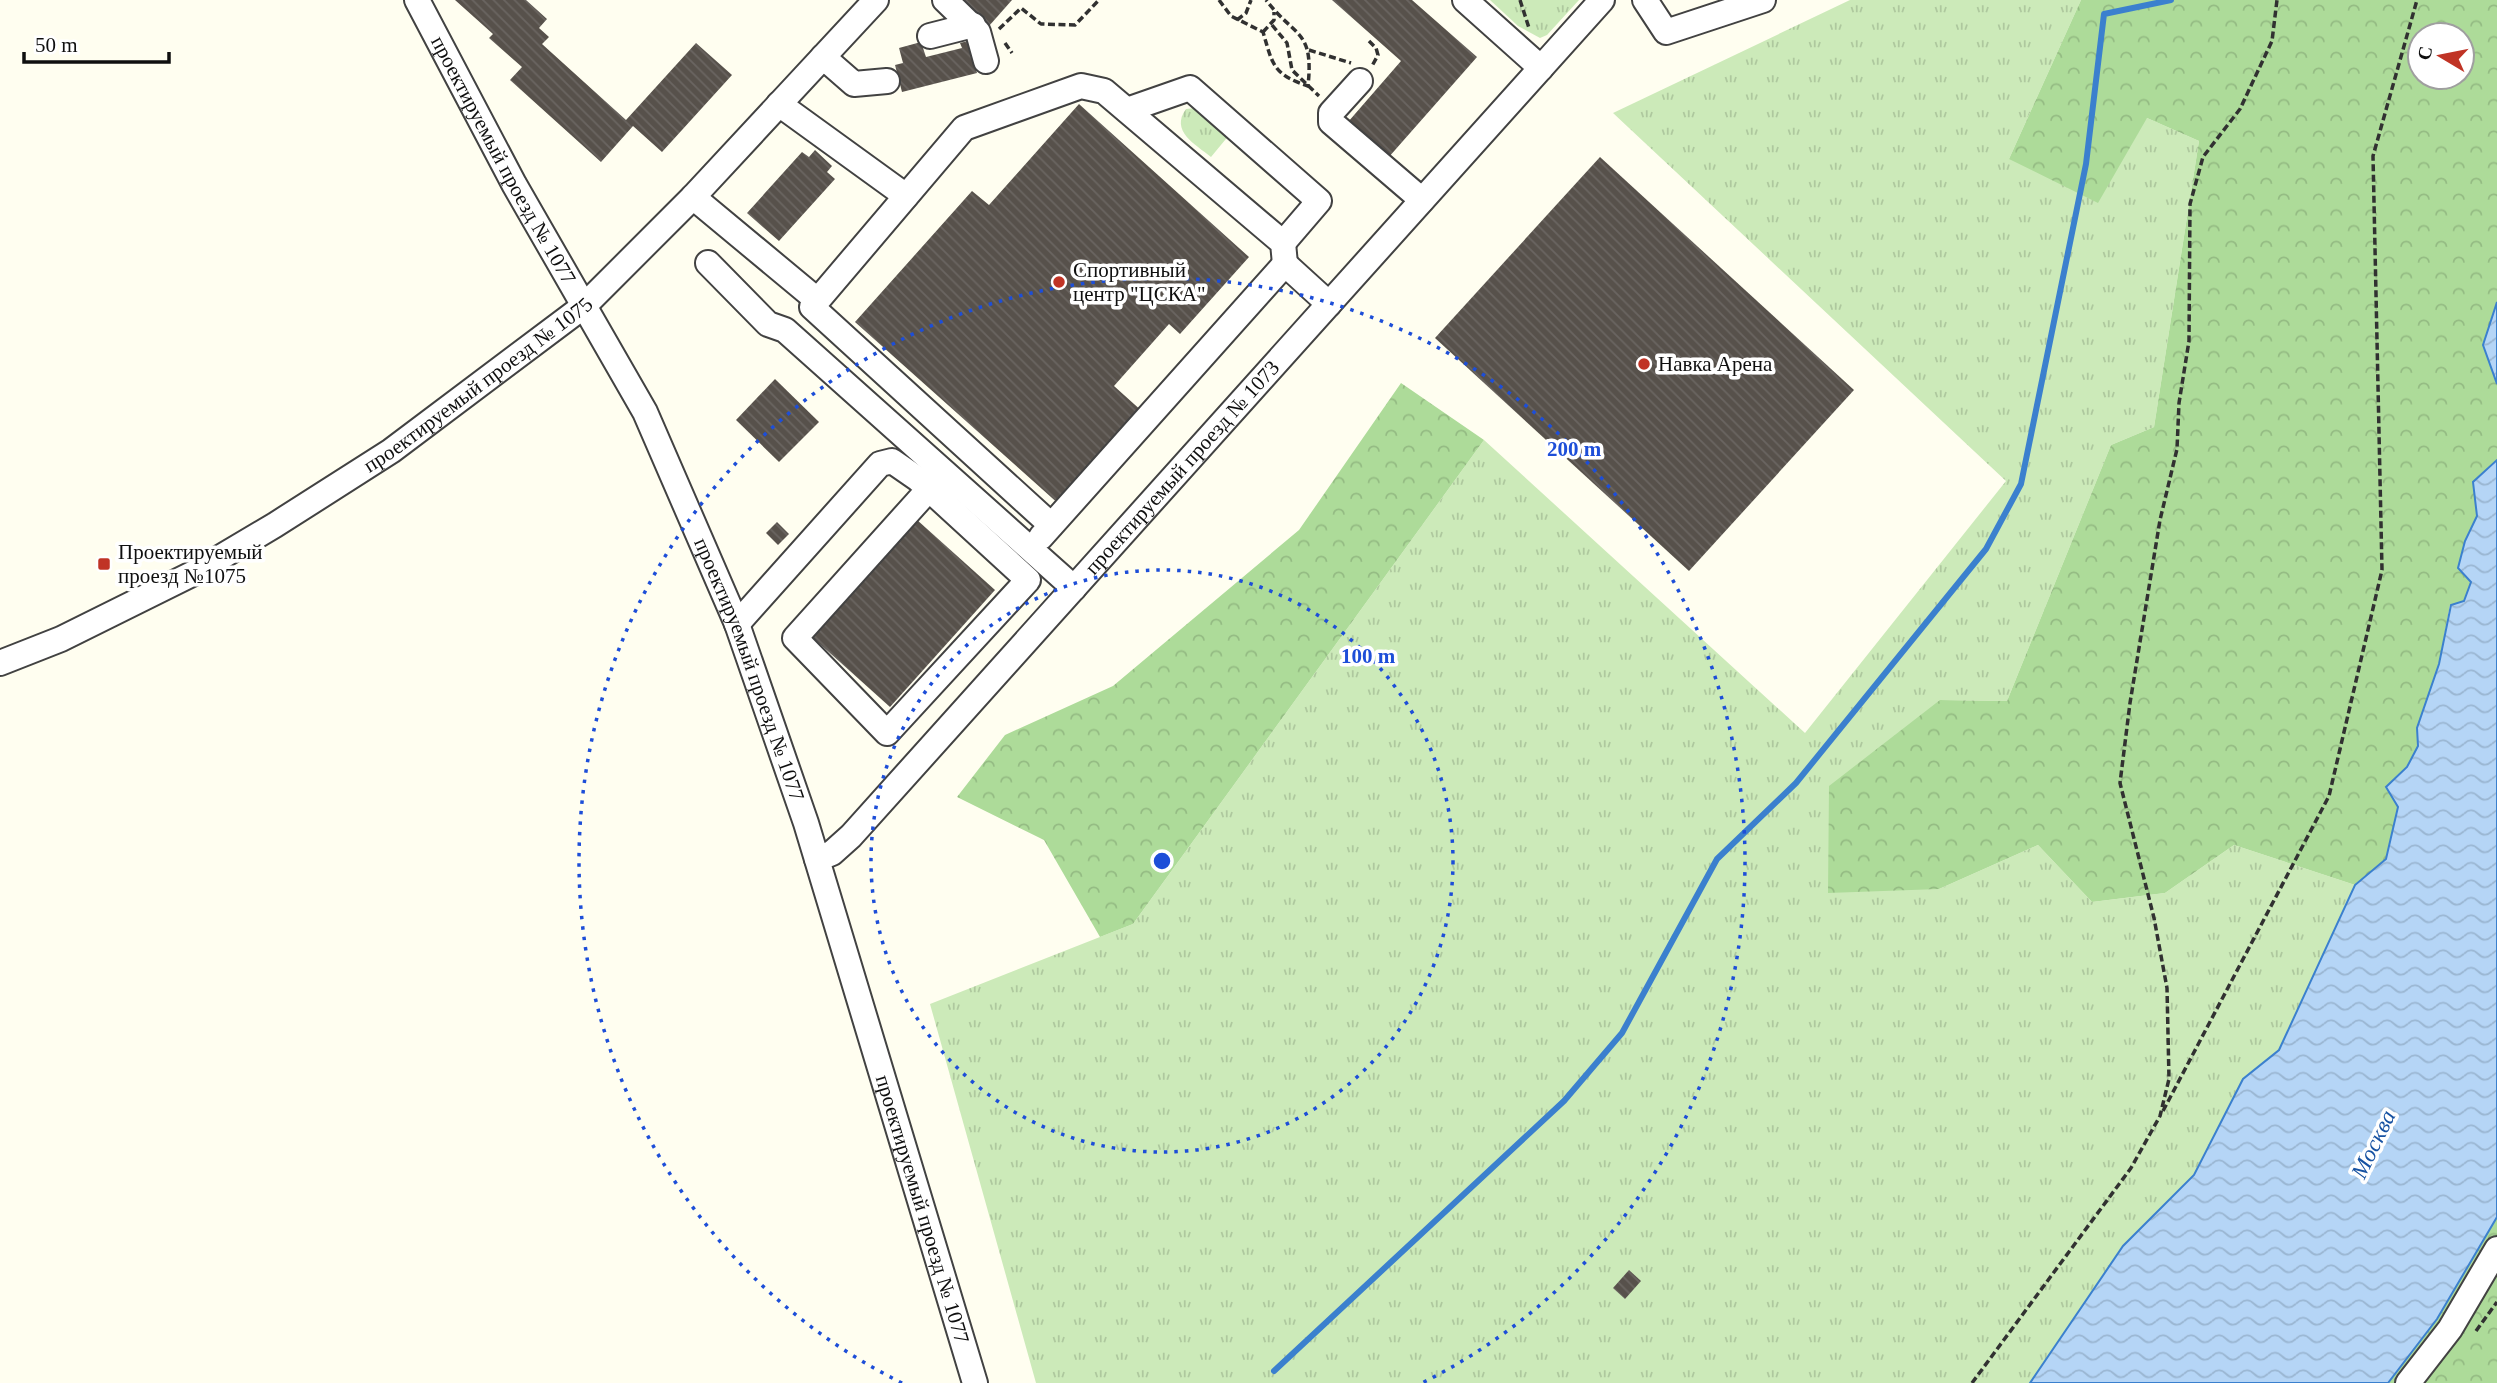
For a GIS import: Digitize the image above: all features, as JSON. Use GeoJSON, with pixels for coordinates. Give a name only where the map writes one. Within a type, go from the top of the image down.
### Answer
{"type":"FeatureCollection","features":[{"type":"Feature","properties":{"kind":"street","name":"проектируемый проезд № 1077"},"geometry":{"type":"LineString","coordinates":[[416,0],[514,184],[645,412],[737,624],[817,859],[975,1383]]}},
{"type":"Feature","properties":{"kind":"street","name":"проектируемый проезд № 1075"},"geometry":{"type":"LineString","coordinates":[[0,663],[61,639],[194,573],[275,525],[391,451],[584,306],[693,197],[876,0]]}},
{"type":"Feature","properties":{"kind":"street"},"geometry":{"type":"LineString","coordinates":[[945,0],[975,28],[986,61]]}},
{"type":"Feature","properties":{"kind":"street"},"geometry":{"type":"LineString","coordinates":[[1465,0],[1541,68]]}},
{"type":"Feature","properties":{"kind":"street","name":"проектируемый проезд № 1073"},"geometry":{"type":"LineString","coordinates":[[817,859],[832,853],[851,836],[1602,0]]}},
{"type":"Feature","properties":{"kind":"street"},"geometry":{"type":"LineString","coordinates":[[1645,0],[1666,32],[1762,0]]}},
{"type":"Feature","properties":{"kind":"street"},"geometry":{"type":"LineString","coordinates":[[930,36],[975,28]]}},
{"type":"Feature","properties":{"kind":"street"},"geometry":{"type":"LineString","coordinates":[[823,57],[854,84],[887,81]]}},
{"type":"Feature","properties":{"kind":"street"},"geometry":{"type":"LineString","coordinates":[[1365,74],[1334,110],[1331,122],[1422,200]]}},
{"type":"Feature","properties":{"kind":"street"},"geometry":{"type":"LineString","coordinates":[[1051,525],[811,307],[964,128],[1081,86],[1104,91],[1284,254],[1329,304]]}},
{"type":"Feature","properties":{"kind":"street"},"geometry":{"type":"LineString","coordinates":[[1079,582],[1040,537],[1284,254],[1319,201],[1190,88],[1127,110]]}},
{"type":"Feature","properties":{"kind":"street"},"geometry":{"type":"LineString","coordinates":[[779,104],[906,196]]}},
{"type":"Feature","properties":{"kind":"street"},"geometry":{"type":"LineString","coordinates":[[693,197],[817,300]]}},
{"type":"Feature","properties":{"kind":"street"},"geometry":{"type":"LineString","coordinates":[[708,263],[768,324],[785,330],[1079,582]]}},
{"type":"Feature","properties":{"kind":"street"},"geometry":{"type":"LineString","coordinates":[[737,624],[880,464],[892,461],[909,471],[929,489],[1028,580],[887,733],[794,638],[929,489]]}},
{"type":"Feature","properties":{"kind":"street"},"geometry":{"type":"LineString","coordinates":[[2408,1383],[2450,1329],[2497,1250]]}},
{"type":"Feature","properties":{"kind":"path"},"geometry":{"type":"LineString","coordinates":[[975,28],[984,25],[992,30],[1000,28],[1021,8],[1041,24],[1075,25],[1099,0]]}},
{"type":"Feature","properties":{"kind":"path"},"geometry":{"type":"LineString","coordinates":[[1237,20],[1246,13],[1251,0]]}},
{"type":"Feature","properties":{"kind":"path"},"geometry":{"type":"LineString","coordinates":[[1266,0],[1274,12],[1293,26],[1309,50],[1365,74],[1378,55],[1369,40]]}},
{"type":"Feature","properties":{"kind":"path"},"geometry":{"type":"LineString","coordinates":[[1520,0],[1530,32]]}},
{"type":"Feature","properties":{"kind":"path"},"geometry":{"type":"LineString","coordinates":[[2160,1116],[2169,1079],[2166,988],[2154,918],[2120,783],[2130,703],[2160,520],[2177,449],[2179,403],[2189,341],[2190,204],[2203,157],[2240,109],[2272,41],[2277,0]]}},
{"type":"Feature","properties":{"kind":"path"},"geometry":{"type":"LineString","coordinates":[[1972,1383],[2074,1249],[2131,1168],[2329,796],[2382,570],[2373,156],[2417,0]]}},
{"type":"Feature","properties":{"kind":"path"},"geometry":{"type":"LineString","coordinates":[[1222,1],[1237,20],[1263,32],[1278,73],[1308,86]]}},
{"type":"Feature","properties":{"kind":"path"},"geometry":{"type":"LineString","coordinates":[[1263,32],[1272,25],[1274,12]]}},
{"type":"Feature","properties":{"kind":"path"},"geometry":{"type":"LineString","coordinates":[[1272,25],[1287,43],[1292,70],[1334,110]]}},
{"type":"Feature","properties":{"kind":"path"},"geometry":{"type":"LineString","coordinates":[[1308,86],[1309,50]]}},
{"type":"Feature","properties":{"kind":"green space"},"geometry":{"type":"Polygon","coordinates":[[[1490,0],[1579,0],[1547,35],[1540,38],[1518,26],[1490,0]]]}},
{"type":"Feature","properties":{"kind":"green space"},"geometry":{"type":"Polygon","coordinates":[[[1850,0],[2081,0],[2009,159],[2147,118],[2199,141],[2154,427],[2111,445],[2007,701],[1940,700],[1939,889],[2038,845],[2092,902],[2165,893],[2234,845],[2355,885],[2279,1050],[2243,1079],[2194,1176],[2123,1246],[2030,1383],[1036,1383],[930,1004],[1133,924],[1484,440],[1805,733],[2006,481],[1613,113],[1850,0]]]}},
{"type":"Feature","properties":{"kind":"green space"},"geometry":{"type":"Polygon","coordinates":[[[2081,0],[2497,0],[2497,302],[2483,345],[2497,384],[2497,460],[2473,482],[2477,516],[2465,541],[2471,581],[2464,602],[2450,605],[2439,664],[2417,728],[2418,746],[2407,767],[2387,787],[2398,807],[2386,859],[2355,885],[2234,845],[2165,893],[2092,902],[2038,845],[1939,889],[1828,893],[1829,786],[1940,700],[2007,701],[2111,445],[2154,427],[2199,141],[2147,118],[2098,203],[2009,159],[2081,0]]]}},
{"type":"Feature","properties":{"kind":"green space"},"geometry":{"type":"Polygon","coordinates":[[[1195,108],[1230,134],[1211,157],[1186,136],[1181,124],[1186,109],[1195,108]]]}},
{"type":"Feature","properties":{"kind":"green space"},"geometry":{"type":"Polygon","coordinates":[[[1401,383],[1484,440],[1133,924],[1100,937],[1044,840],[957,797],[1005,735],[1113,686],[1299,530],[1401,383]]]}},
{"type":"Feature","properties":{"kind":"green space"},"geometry":{"type":"Polygon","coordinates":[[[2497,1217],[2497,1383],[2388,1383],[2437,1319],[2497,1217]]]}},
{"type":"Feature","properties":{"kind":"water"},"geometry":{"type":"Polygon","coordinates":[[[2497,302],[2497,384],[2483,345],[2497,302]]]}},
{"type":"Feature","properties":{"kind":"water","name":"Москва"},"geometry":{"type":"Polygon","coordinates":[[[2497,460],[2497,1217],[2437,1319],[2388,1383],[2030,1383],[2123,1246],[2194,1175],[2243,1079],[2279,1050],[2355,885],[2386,859],[2398,807],[2386,787],[2407,767],[2418,746],[2417,728],[2439,664],[2451,605],[2464,601],[2471,582],[2458,568],[2465,541],[2477,516],[2473,482],[2497,460]]]}},
{"type":"Feature","properties":{"kind":"building"},"geometry":{"type":"Polygon","coordinates":[[[455,0],[526,0],[547,19],[539,28],[549,37],[542,44],[626,120],[696,43],[732,75],[662,152],[633,126],[601,162],[510,80],[522,67],[489,38],[493,34],[455,0]]]}},
{"type":"Feature","properties":{"kind":"building"},"geometry":{"type":"Polygon","coordinates":[[[960,0],[1012,0],[989,26],[960,0]]]}},
{"type":"Feature","properties":{"kind":"building"},"geometry":{"type":"Polygon","coordinates":[[[1332,0],[1412,0],[1477,57],[1388,158],[1348,122],[1401,61],[1332,0]]]}},
{"type":"Feature","properties":{"kind":"building"},"geometry":{"type":"Polygon","coordinates":[[[968,41],[977,73],[902,92],[895,65],[903,63],[899,48],[921,42],[926,57],[962,48],[960,43],[968,41]]]}},
{"type":"Feature","properties":{"kind":"building","name":"Спортивный центр \"ЦСКА\""},"geometry":{"type":"Polygon","coordinates":[[[1079,104],[1249,257],[1180,334],[1169,324],[1114,386],[1144,413],[1061,506],[855,322],[972,191],[989,205],[1079,104]]]}},
{"type":"Feature","properties":{"kind":"building"},"geometry":{"type":"Polygon","coordinates":[[[815,150],[832,166],[827,172],[835,179],[779,241],[747,213],[802,152],[809,157],[815,150]]]}},
{"type":"Feature","properties":{"kind":"building","name":"Навка Арена"},"geometry":{"type":"Polygon","coordinates":[[[1600,157],[1854,390],[1689,571],[1435,338],[1600,157]]]}},
{"type":"Feature","properties":{"kind":"building"},"geometry":{"type":"Polygon","coordinates":[[[775,379],[819,422],[779,462],[736,420],[775,379]]]}},
{"type":"Feature","properties":{"kind":"building"},"geometry":{"type":"Polygon","coordinates":[[[916,519],[995,590],[890,707],[811,636],[916,519]]]}},
{"type":"Feature","properties":{"kind":"building"},"geometry":{"type":"Polygon","coordinates":[[[777,522],[789,534],[778,545],[766,533],[777,522]]]}},
{"type":"Feature","properties":{"kind":"building"},"geometry":{"type":"Polygon","coordinates":[[[1629,1270],[1641,1281],[1625,1299],[1613,1288],[1629,1270]]]}},
{"type":"Feature","properties":{"kind":"waterway"},"geometry":{"type":"LineString","coordinates":[[1274,1371],[1564,1101],[1622,1033],[1717,859],[1796,783],[1986,549],[2021,484],[2086,164],[2104,14],[2171,0]]}},
{"type":"Feature","properties":{"kind":"place","name":"Спортивный центр \"ЦСКА\""},"geometry":{"type":"Point","coordinates":[1059,282]}},
{"type":"Feature","properties":{"kind":"place","name":"Навка Арена"},"geometry":{"type":"Point","coordinates":[1644,364]}},
{"type":"Feature","properties":{"kind":"place","name":"Проектируемый проезд №1075"},"geometry":{"type":"Point","coordinates":[104,564]}}]}
